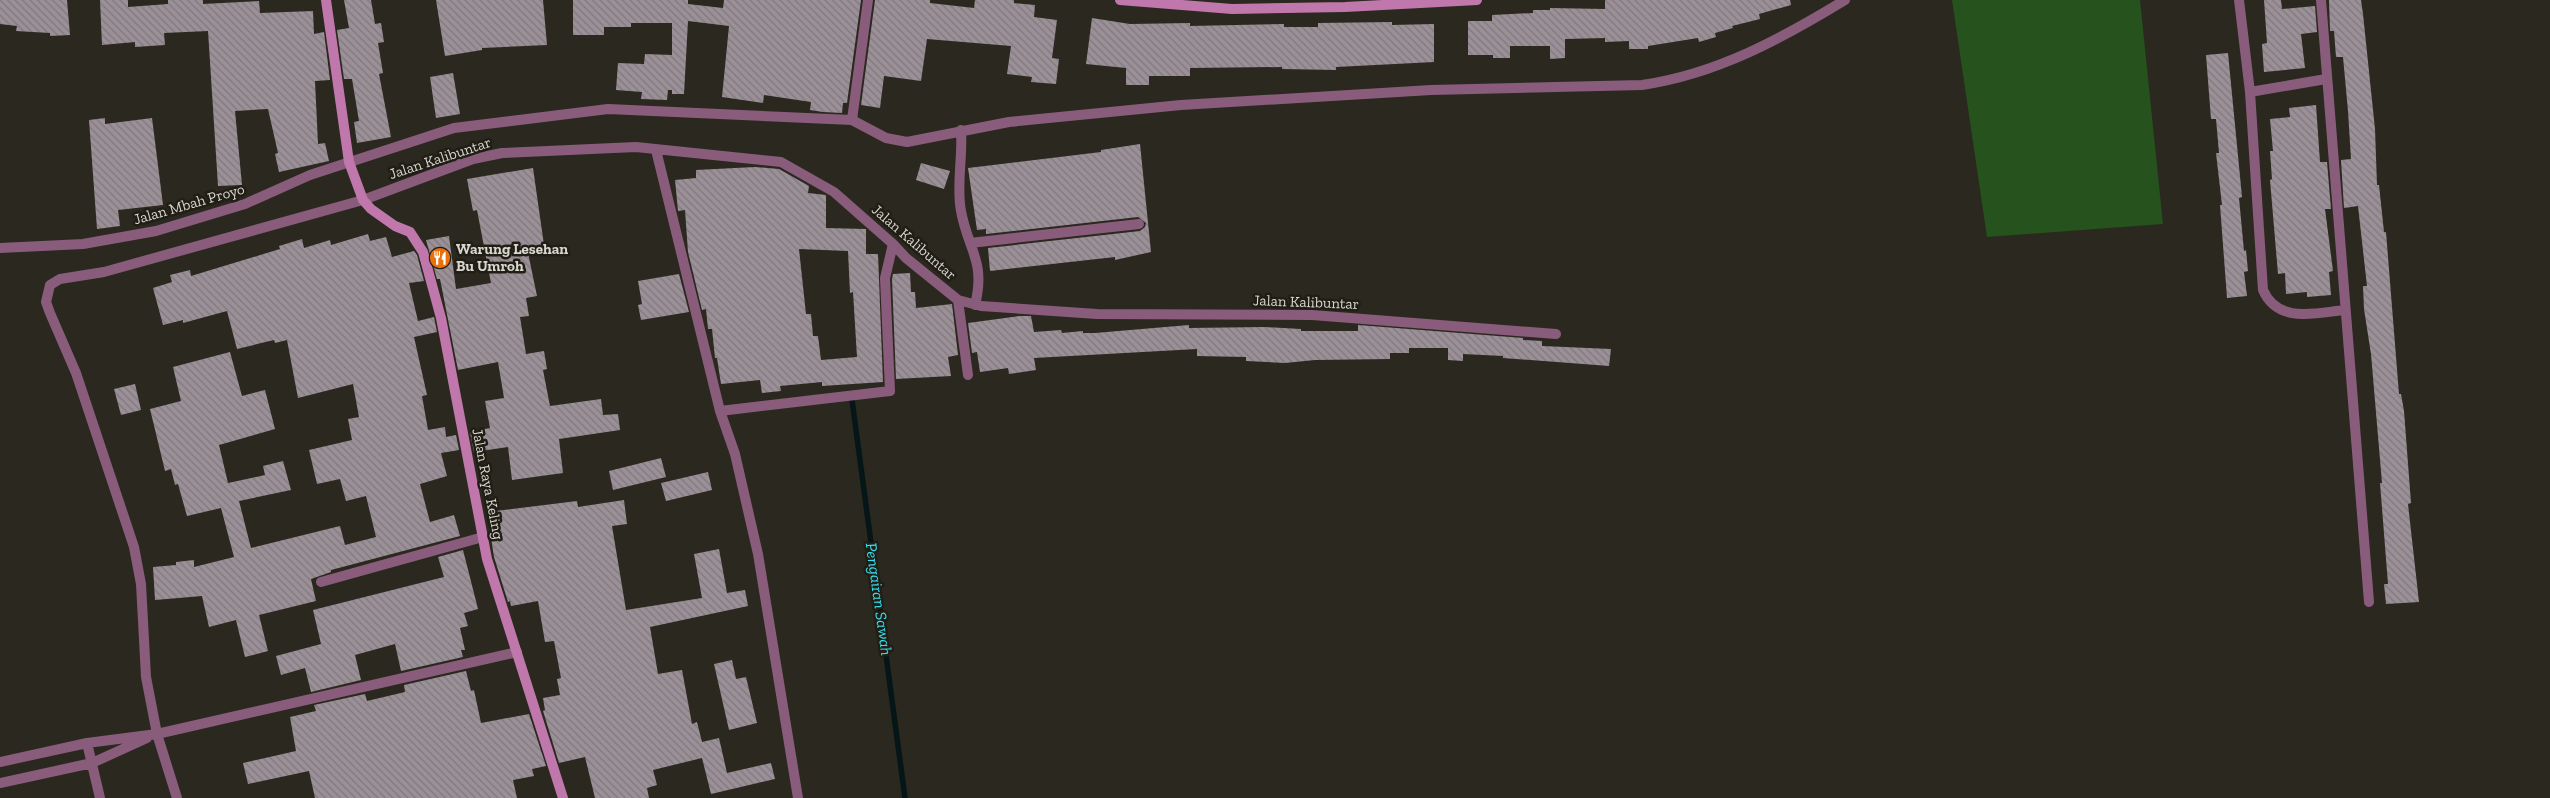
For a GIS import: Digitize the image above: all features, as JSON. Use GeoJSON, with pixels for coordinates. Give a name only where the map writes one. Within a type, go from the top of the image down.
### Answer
{"type":"FeatureCollection","features":[{"type":"Feature","properties":{"kind":"street"},"geometry":{"type":"LineString","coordinates":[[326,0],[349,163],[362,198]]}},
{"type":"Feature","properties":{"kind":"street"},"geometry":{"type":"LineString","coordinates":[[868,0],[852,120],[886,138],[898,142],[961,140],[1009,122],[1181,104],[1431,90],[1622,86],[1669,81],[1717,66],[1764,46],[1809,23],[1845,0]]}},
{"type":"Feature","properties":{"kind":"street"},"geometry":{"type":"LineString","coordinates":[[1120,0],[1232,9],[1345,7],[1477,0]]}},
{"type":"Feature","properties":{"kind":"street"},"geometry":{"type":"LineString","coordinates":[[2239,0],[2250,92],[2263,290],[2267,300],[2274,307],[2286,313],[2298,315],[2345,310]]}},
{"type":"Feature","properties":{"kind":"street"},"geometry":{"type":"LineString","coordinates":[[2321,0],[2369,602]]}},
{"type":"Feature","properties":{"kind":"street"},"geometry":{"type":"LineString","coordinates":[[2250,92],[2326,79]]}},
{"type":"Feature","properties":{"kind":"street","name":"Jalan Mbah Proyo"},"geometry":{"type":"LineString","coordinates":[[0,248],[83,244],[156,231],[245,204],[310,175],[454,128],[608,109],[852,120]]}},
{"type":"Feature","properties":{"kind":"street"},"geometry":{"type":"LineString","coordinates":[[961,140],[959,194],[961,212],[980,269],[975,305]]}},
{"type":"Feature","properties":{"kind":"street","name":"Jalan Kalibuntar"},"geometry":{"type":"LineString","coordinates":[[158,734],[146,677],[141,584],[134,546],[76,374],[50,313],[46,293],[50,285],[60,279],[104,272],[362,198],[472,159],[502,153],[636,147],[781,162],[834,192],[893,244],[906,258],[958,300],[975,305],[1097,314],[1312,315],[1556,334]]}},
{"type":"Feature","properties":{"kind":"street"},"geometry":{"type":"LineString","coordinates":[[656,150],[720,411],[735,454],[758,554],[798,798]]}},
{"type":"Feature","properties":{"kind":"street","name":"Jalan Raya Keling"},"geometry":{"type":"LineString","coordinates":[[362,198],[371,209],[394,226],[410,232],[423,252],[441,318],[487,558],[563,798]]}},
{"type":"Feature","properties":{"kind":"street"},"geometry":{"type":"LineString","coordinates":[[970,242],[1139,224]]}},
{"type":"Feature","properties":{"kind":"street"},"geometry":{"type":"LineString","coordinates":[[720,411],[890,391],[884,278],[893,244]]}},
{"type":"Feature","properties":{"kind":"street"},"geometry":{"type":"LineString","coordinates":[[958,300],[968,375]]}},
{"type":"Feature","properties":{"kind":"street"},"geometry":{"type":"LineString","coordinates":[[321,582],[483,537]]}},
{"type":"Feature","properties":{"kind":"street"},"geometry":{"type":"LineString","coordinates":[[0,762],[87,743],[158,734],[517,652]]}},
{"type":"Feature","properties":{"kind":"street"},"geometry":{"type":"LineString","coordinates":[[0,783],[92,763],[158,734]]}},
{"type":"Feature","properties":{"kind":"street"},"geometry":{"type":"LineString","coordinates":[[158,734],[177,798]]}},
{"type":"Feature","properties":{"kind":"street"},"geometry":{"type":"LineString","coordinates":[[87,743],[100,798]]}},
{"type":"Feature","properties":{"kind":"green space"},"geometry":{"type":"Polygon","coordinates":[[[1952,0],[2140,0],[2163,224],[1987,237],[1952,0]]]}},
{"type":"Feature","properties":{"kind":"building"},"geometry":{"type":"Polygon","coordinates":[[[0,0],[67,0],[70,35],[50,36],[50,33],[16,31],[17,26],[0,24],[0,0]]]}},
{"type":"Feature","properties":{"kind":"building"},"geometry":{"type":"Polygon","coordinates":[[[100,0],[128,0],[128,7],[168,4],[168,0],[203,0],[203,4],[259,1],[260,13],[313,11],[314,34],[324,32],[330,80],[315,81],[318,144],[325,143],[329,161],[279,172],[275,154],[278,153],[268,109],[235,111],[242,185],[218,186],[208,31],[164,33],[165,45],[135,47],[135,42],[102,45],[100,0]]]}},
{"type":"Feature","properties":{"kind":"building"},"geometry":{"type":"Polygon","coordinates":[[[344,0],[371,0],[375,24],[381,23],[384,42],[378,43],[383,73],[379,74],[391,137],[357,143],[354,122],[359,121],[352,79],[344,79],[337,30],[349,28],[344,0]]]}},
{"type":"Feature","properties":{"kind":"building"},"geometry":{"type":"Polygon","coordinates":[[[436,0],[543,0],[547,45],[482,48],[482,50],[445,56],[436,0]]]}},
{"type":"Feature","properties":{"kind":"building"},"geometry":{"type":"Polygon","coordinates":[[[573,0],[688,0],[688,4],[723,8],[724,0],[861,0],[847,103],[843,103],[842,113],[810,110],[811,102],[764,95],[763,103],[722,97],[729,26],[688,21],[684,94],[672,94],[672,90],[668,90],[667,100],[641,99],[642,92],[616,90],[618,63],[644,64],[645,54],[672,55],[672,23],[631,23],[631,27],[604,27],[604,35],[573,35],[573,0]]]}},
{"type":"Feature","properties":{"kind":"building"},"geometry":{"type":"Polygon","coordinates":[[[875,0],[930,0],[930,3],[974,8],[975,0],[1014,0],[1014,3],[1035,5],[1034,17],[1057,20],[1052,58],[1059,59],[1056,84],[1031,82],[1032,77],[1007,74],[1011,46],[927,39],[921,81],[884,76],[880,108],[861,105],[875,0]]]}},
{"type":"Feature","properties":{"kind":"building"},"geometry":{"type":"Polygon","coordinates":[[[1605,0],[1790,0],[1791,5],[1759,14],[1760,19],[1732,26],[1733,28],[1715,33],[1716,37],[1699,42],[1698,38],[1648,46],[1648,49],[1629,49],[1629,41],[1605,42],[1605,38],[1565,39],[1565,58],[1550,59],[1550,46],[1510,46],[1510,58],[1493,58],[1493,55],[1468,55],[1468,21],[1492,21],[1492,15],[1533,13],[1533,10],[1550,10],[1550,8],[1605,9],[1605,0]]]}},
{"type":"Feature","properties":{"kind":"building"},"geometry":{"type":"Polygon","coordinates":[[[2264,0],[2281,0],[2282,9],[2315,6],[2317,32],[2301,34],[2305,68],[2264,72],[2262,44],[2267,43],[2264,0]]]}},
{"type":"Feature","properties":{"kind":"building"},"geometry":{"type":"Polygon","coordinates":[[[2329,0],[2361,0],[2375,129],[2377,185],[2379,185],[2384,232],[2386,232],[2399,394],[2401,394],[2404,411],[2411,503],[2408,504],[2419,602],[2386,604],[2384,584],[2388,584],[2380,483],[2382,483],[2371,354],[2364,309],[2363,286],[2367,286],[2358,206],[2344,208],[2341,160],[2351,159],[2348,111],[2343,57],[2336,57],[2334,31],[2330,31],[2329,0]]]}},
{"type":"Feature","properties":{"kind":"building"},"geometry":{"type":"Polygon","coordinates":[[[1092,18],[1130,24],[1190,23],[1190,26],[1284,24],[1284,27],[1318,27],[1318,23],[1392,22],[1392,25],[1434,24],[1434,62],[1336,67],[1336,70],[1282,69],[1282,67],[1190,68],[1190,76],[1149,76],[1149,85],[1126,85],[1126,68],[1086,64],[1092,18]]]}},
{"type":"Feature","properties":{"kind":"building"},"geometry":{"type":"Polygon","coordinates":[[[2228,53],[2242,197],[2239,198],[2244,251],[2246,250],[2248,271],[2244,272],[2247,296],[2227,298],[2220,205],[2222,205],[2216,153],[2219,153],[2216,119],[2211,119],[2206,55],[2228,53]]]}},
{"type":"Feature","properties":{"kind":"building"},"geometry":{"type":"Polygon","coordinates":[[[453,73],[460,114],[436,118],[430,77],[453,73]]]}},
{"type":"Feature","properties":{"kind":"building"},"geometry":{"type":"Polygon","coordinates":[[[2316,105],[2320,162],[2327,162],[2331,209],[2325,209],[2333,271],[2329,272],[2331,295],[2307,297],[2307,292],[2286,294],[2285,273],[2278,274],[2270,180],[2272,179],[2270,151],[2273,151],[2270,119],[2290,117],[2289,108],[2316,105]]]}},
{"type":"Feature","properties":{"kind":"building"},"geometry":{"type":"Polygon","coordinates":[[[105,118],[105,124],[152,118],[163,205],[118,210],[120,226],[97,229],[89,120],[105,118]]]}},
{"type":"Feature","properties":{"kind":"building"},"geometry":{"type":"Polygon","coordinates":[[[1140,144],[1151,252],[1115,260],[1115,257],[990,271],[988,248],[1140,231],[1145,227],[1146,223],[1138,217],[986,234],[986,229],[977,230],[968,168],[1101,152],[1101,150],[1140,144]]]}},
{"type":"Feature","properties":{"kind":"building"},"geometry":{"type":"Polygon","coordinates":[[[921,163],[950,171],[944,189],[916,180],[921,163]]]}},
{"type":"Feature","properties":{"kind":"building"},"geometry":{"type":"Polygon","coordinates":[[[755,167],[779,169],[809,186],[808,193],[826,195],[826,228],[866,229],[866,254],[878,254],[883,382],[822,386],[822,382],[780,386],[781,391],[762,393],[760,380],[721,384],[717,358],[715,358],[712,329],[708,329],[706,309],[702,310],[688,252],[685,210],[678,211],[675,180],[696,178],[696,170],[755,167]],[[799,249],[806,314],[811,314],[813,336],[818,336],[821,360],[857,357],[853,292],[850,293],[848,251],[799,249]]]}},
{"type":"Feature","properties":{"kind":"building"},"geometry":{"type":"Polygon","coordinates":[[[533,168],[544,245],[527,248],[537,296],[526,298],[529,316],[520,317],[526,354],[544,351],[547,369],[543,370],[550,406],[601,399],[603,415],[618,414],[620,430],[559,439],[563,473],[512,480],[508,447],[474,452],[470,432],[490,428],[485,401],[504,398],[498,362],[458,370],[440,279],[437,279],[426,240],[449,236],[456,289],[491,283],[477,210],[473,211],[467,179],[533,168]]]}},
{"type":"Feature","properties":{"kind":"building"},"geometry":{"type":"Polygon","coordinates":[[[368,234],[370,241],[386,237],[392,257],[414,251],[417,255],[424,281],[409,283],[418,321],[434,317],[437,332],[414,337],[427,395],[422,396],[428,430],[445,427],[446,437],[456,435],[459,450],[441,453],[447,476],[420,484],[430,522],[454,515],[460,536],[331,570],[331,572],[311,579],[316,601],[259,615],[268,651],[245,657],[236,620],[209,627],[202,596],[155,600],[153,567],[176,565],[176,562],[194,560],[194,567],[234,557],[221,508],[187,516],[178,484],[175,485],[171,469],[165,471],[150,409],[181,401],[173,367],[230,352],[242,396],[265,390],[275,429],[219,445],[228,483],[265,475],[263,466],[283,461],[291,490],[239,501],[251,548],[340,526],[345,545],[376,537],[366,496],[346,501],[340,479],[317,484],[309,450],[352,440],[348,419],[359,417],[353,384],[298,398],[287,340],[275,343],[274,340],[237,349],[227,311],[183,323],[183,320],[163,325],[153,288],[172,282],[170,275],[190,270],[191,276],[280,249],[279,246],[302,239],[304,248],[330,240],[331,245],[368,234]]]}},
{"type":"Feature","properties":{"kind":"building"},"geometry":{"type":"Polygon","coordinates":[[[910,273],[911,292],[915,292],[916,308],[952,304],[958,355],[948,357],[951,376],[896,379],[892,279],[893,274],[910,273]]]}},
{"type":"Feature","properties":{"kind":"building"},"geometry":{"type":"Polygon","coordinates":[[[679,274],[689,312],[641,320],[638,305],[642,304],[638,281],[679,274]]]}},
{"type":"Feature","properties":{"kind":"building"},"geometry":{"type":"Polygon","coordinates":[[[1031,316],[1034,332],[1061,330],[1062,333],[1083,331],[1083,333],[1095,333],[1189,325],[1189,328],[1265,327],[1301,329],[1301,331],[1358,331],[1358,325],[1523,338],[1523,340],[1542,341],[1542,346],[1611,349],[1609,366],[1463,354],[1463,361],[1448,360],[1448,348],[1409,348],[1409,353],[1390,353],[1390,359],[1315,360],[1285,363],[1246,361],[1246,357],[1197,356],[1197,349],[1034,358],[1036,370],[1009,374],[1008,368],[980,372],[977,352],[972,353],[968,323],[1031,316]]]}},
{"type":"Feature","properties":{"kind":"building"},"geometry":{"type":"Polygon","coordinates":[[[135,384],[141,410],[121,415],[114,389],[135,384]]]}},
{"type":"Feature","properties":{"kind":"building"},"geometry":{"type":"Polygon","coordinates":[[[661,458],[666,477],[613,490],[609,471],[661,458]]]}},
{"type":"Feature","properties":{"kind":"building"},"geometry":{"type":"Polygon","coordinates":[[[708,472],[712,490],[666,501],[661,483],[708,472]]]}},
{"type":"Feature","properties":{"kind":"building"},"geometry":{"type":"Polygon","coordinates":[[[624,500],[627,524],[612,526],[626,610],[702,598],[694,554],[719,549],[727,593],[745,590],[748,606],[650,627],[658,674],[682,670],[692,724],[697,722],[702,742],[719,738],[727,773],[771,763],[775,779],[711,794],[702,758],[653,770],[657,785],[647,788],[649,798],[595,798],[585,757],[559,763],[543,711],[545,710],[543,698],[560,695],[557,679],[561,678],[554,641],[545,642],[538,601],[511,606],[510,601],[508,602],[494,557],[487,512],[577,501],[578,507],[624,500]]]}},
{"type":"Feature","properties":{"kind":"building"},"geometry":{"type":"Polygon","coordinates":[[[463,550],[478,609],[464,613],[468,626],[460,628],[465,650],[461,650],[463,657],[401,671],[395,644],[355,655],[361,680],[311,692],[305,668],[281,675],[276,656],[321,644],[313,610],[444,577],[438,557],[463,550]]]}},
{"type":"Feature","properties":{"kind":"building"},"geometry":{"type":"Polygon","coordinates":[[[732,660],[736,679],[746,677],[757,723],[729,730],[714,664],[732,660]]]}},
{"type":"Feature","properties":{"kind":"building"},"geometry":{"type":"Polygon","coordinates":[[[466,671],[471,691],[474,690],[481,723],[529,714],[546,766],[532,769],[534,776],[513,780],[517,798],[315,798],[309,771],[248,784],[243,763],[296,751],[290,717],[316,711],[314,705],[365,694],[367,701],[405,692],[404,685],[466,671]]]}},
{"type":"Feature","properties":{"kind":"waterway","name":"Pengairan Sawah"},"geometry":{"type":"LineString","coordinates":[[852,400],[905,798]]}},
{"type":"Feature","properties":{"kind":"place","name":"Warung Lesehan Bu Umroh"},"geometry":{"type":"Point","coordinates":[440,258]}}]}
